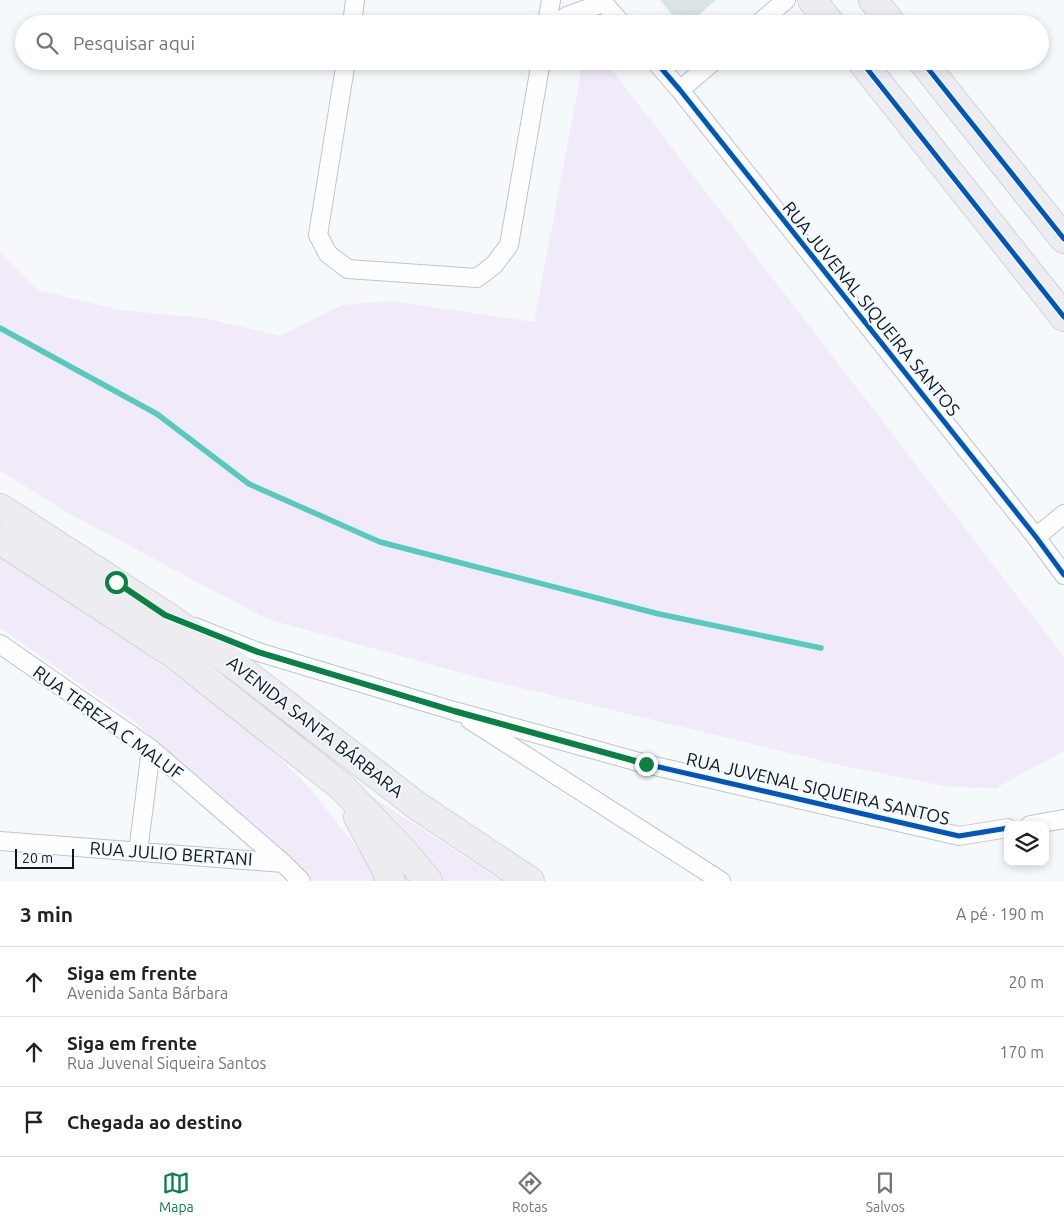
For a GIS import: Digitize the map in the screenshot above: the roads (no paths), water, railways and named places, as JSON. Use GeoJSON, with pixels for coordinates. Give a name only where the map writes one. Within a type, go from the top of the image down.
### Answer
{"type":"FeatureCollection","features":[{"type":"Feature","properties":{"kind":"main road"},"geometry":{"type":"LineString","coordinates":[[812,0],[824,15]]}},
{"type":"Feature","properties":{"kind":"main road"},"geometry":{"type":"LineString","coordinates":[[873,0],[885,15]]}},
{"type":"Feature","properties":{"kind":"main road"},"geometry":{"type":"LineString","coordinates":[[868,70],[1064,317]]}},
{"type":"Feature","properties":{"kind":"main road"},"geometry":{"type":"LineString","coordinates":[[929,70],[1064,238]]}},
{"type":"Feature","properties":{"kind":"main road","name":"AVENIDA SANTA BÁRBARA"},"geometry":{"type":"LineString","coordinates":[[0,508],[165,615],[232,663],[416,805],[530,881]]}},
{"type":"Feature","properties":{"kind":"main road","name":"AVENIDA SANTA BÁRBARA"},"geometry":{"type":"LineString","coordinates":[[0,540],[175,656],[342,787],[403,851],[428,881]]}},
{"type":"Feature","properties":{"kind":"main road"},"geometry":{"type":"LineString","coordinates":[[342,787],[391,881]]}},
{"type":"Feature","properties":{"kind":"street"},"geometry":{"type":"LineString","coordinates":[[353,15],[355,0]]}},
{"type":"Feature","properties":{"kind":"street"},"geometry":{"type":"LineString","coordinates":[[548,15],[551,0]]}},
{"type":"Feature","properties":{"kind":"street"},"geometry":{"type":"LineString","coordinates":[[768,15],[786,0]]}},
{"type":"Feature","properties":{"kind":"street"},"geometry":{"type":"LineString","coordinates":[[569,15],[602,1],[614,15]]}},
{"type":"Feature","properties":{"kind":"street"},"geometry":{"type":"LineString","coordinates":[[345,70],[318,235],[328,254],[348,269],[477,278],[494,265],[509,245],[538,70]]}},
{"type":"Feature","properties":{"kind":"street","name":"RUA JUVENAL SIQUEIRA SANTOS"},"geometry":{"type":"LineString","coordinates":[[662,70],[1036,537],[1064,575]]}},
{"type":"Feature","properties":{"kind":"street"},"geometry":{"type":"LineString","coordinates":[[680,90],[703,70]]}},
{"type":"Feature","properties":{"kind":"street"},"geometry":{"type":"LineString","coordinates":[[1036,537],[1064,514]]}},
{"type":"Feature","properties":{"kind":"street","name":"RUA JUVENAL SIQUEIRA SANTOS"},"geometry":{"type":"LineString","coordinates":[[165,615],[258,652],[454,711],[646,764],[960,836],[1004,829]]}},
{"type":"Feature","properties":{"kind":"street","name":"RUA TEREZA C MALUF"},"geometry":{"type":"LineString","coordinates":[[0,644],[151,749],[283,863],[301,881]]}},
{"type":"Feature","properties":{"kind":"street"},"geometry":{"type":"LineString","coordinates":[[454,711],[721,881]]}},
{"type":"Feature","properties":{"kind":"street"},"geometry":{"type":"LineString","coordinates":[[138,852],[151,749]]}},
{"type":"Feature","properties":{"kind":"street"},"geometry":{"type":"LineString","coordinates":[[1049,822],[1064,820]]}},
{"type":"Feature","properties":{"kind":"street","name":"RUA JULIO BERTANI"},"geometry":{"type":"LineString","coordinates":[[0,841],[283,863]]}},
{"type":"Feature","properties":{"kind":"street"},"geometry":{"type":"LineString","coordinates":[[281,881],[283,863]]}},
{"type":"Feature","properties":{"kind":"waterway"},"geometry":{"type":"LineString","coordinates":[[0,328],[157,414],[249,484],[380,542],[659,614],[821,648]]}}]}
